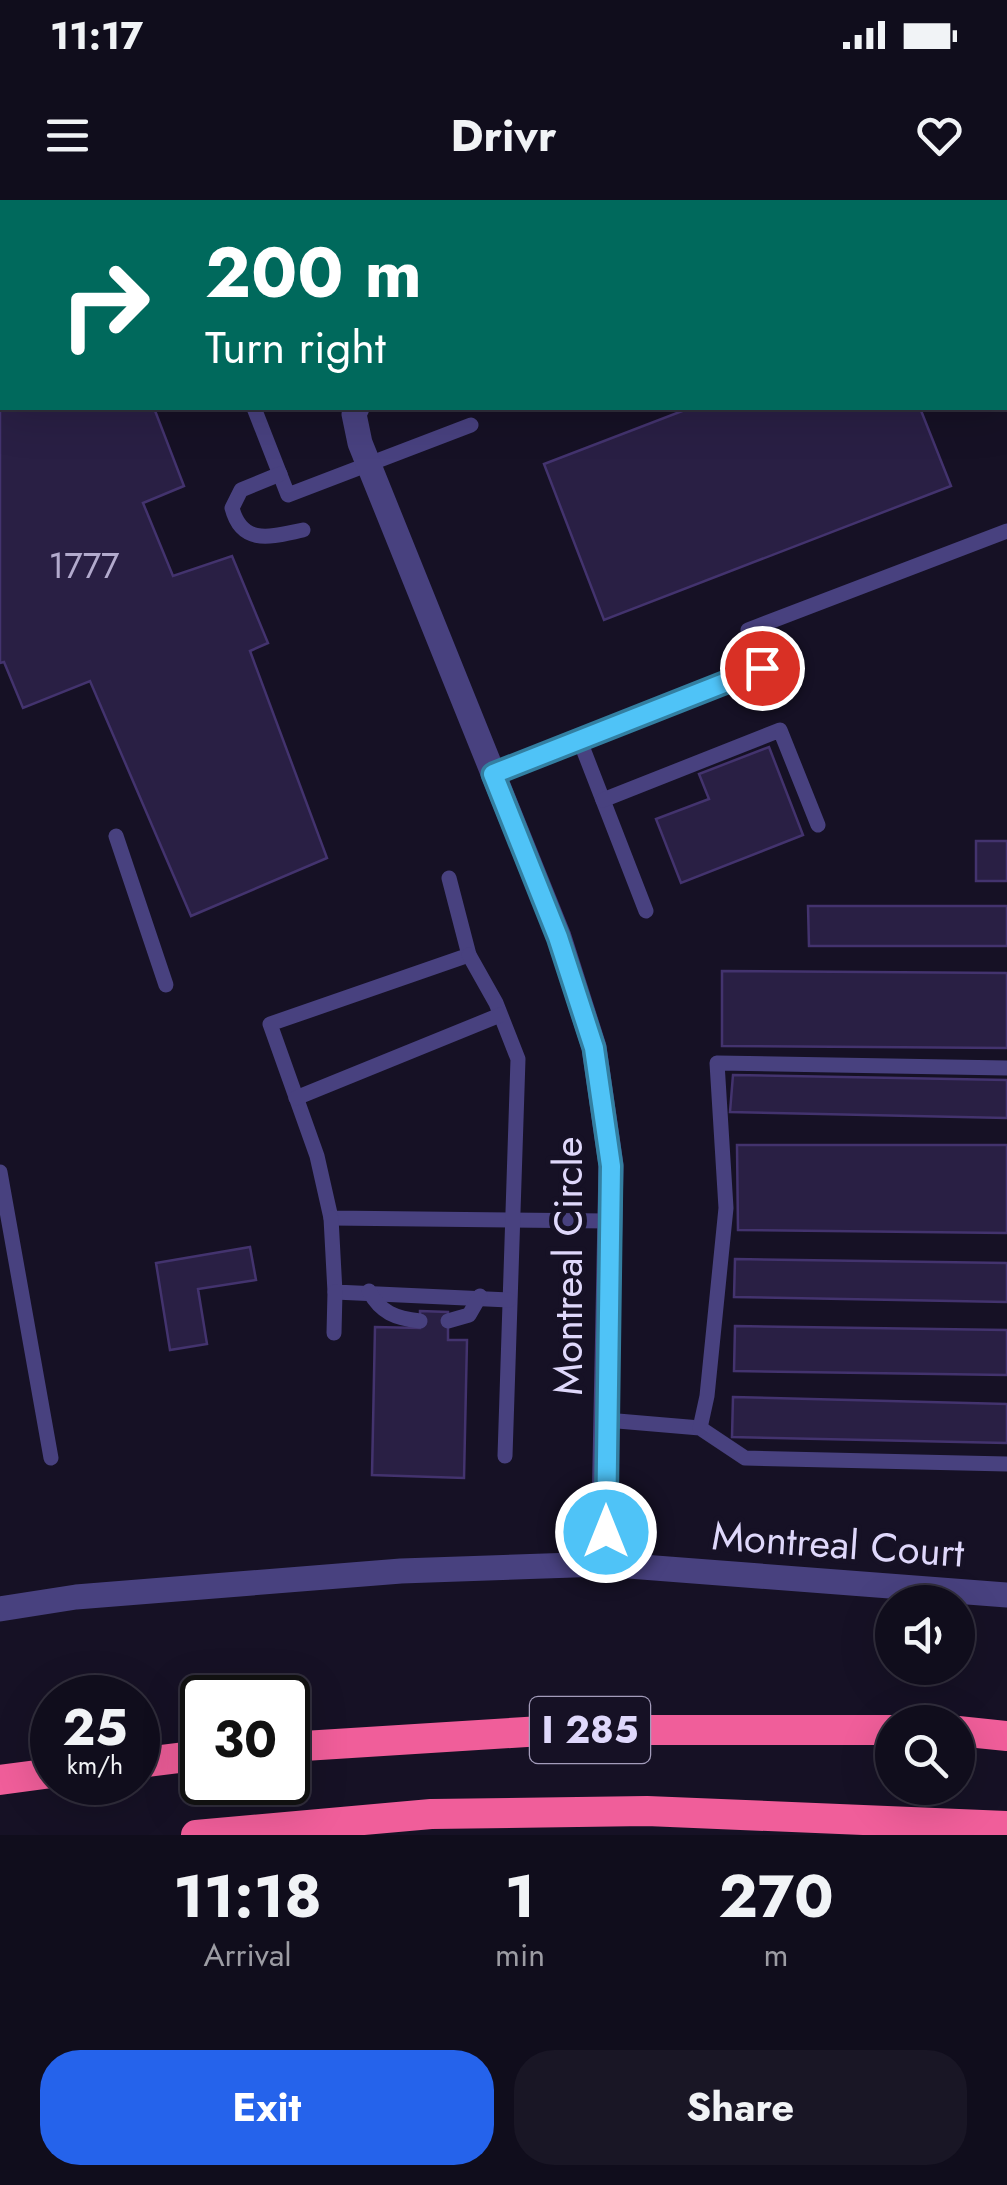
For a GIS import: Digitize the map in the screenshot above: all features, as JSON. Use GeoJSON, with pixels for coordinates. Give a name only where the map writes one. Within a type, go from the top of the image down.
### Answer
{"type":"FeatureCollection","features":[{"type":"Feature","properties":{"kind":"highway","name":"I 285"},"geometry":{"type":"LineString","coordinates":[[310,1747],[558,1730],[875,1730]]}},
{"type":"Feature","properties":{"kind":"highway"},"geometry":{"type":"LineString","coordinates":[[975,1733],[1007,1736]]}},
{"type":"Feature","properties":{"kind":"highway"},"geometry":{"type":"LineString","coordinates":[[2,1779],[30,1776]]}},
{"type":"Feature","properties":{"kind":"highway","name":"I 285"},"geometry":{"type":"LineString","coordinates":[[196,1835],[431,1814],[647,1811],[1007,1826]]}},
{"type":"Feature","properties":{"kind":"highway"},"geometry":{"type":"LineString","coordinates":[[678,1835],[813,1820]]}},
{"type":"Feature","properties":{"kind":"street","name":"Montreal Circle"},"geometry":{"type":"LineString","coordinates":[[356,410],[360,443],[558,937],[594,1048],[611,1166],[604,1564]]}},
{"type":"Feature","properties":{"kind":"street","name":"Montreal Court"},"geometry":{"type":"LineString","coordinates":[[604,1564],[1007,1595]]}},
{"type":"Feature","properties":{"kind":"street"},"geometry":{"type":"LineString","coordinates":[[0,1609],[76,1597],[401,1571],[604,1564]]}},
{"type":"Feature","properties":{"kind":"lane"},"geometry":{"type":"LineString","coordinates":[[255,410],[288,494],[471,425]]}},
{"type":"Feature","properties":{"kind":"lane"},"geometry":{"type":"LineString","coordinates":[[280,474],[241,490],[232,508],[234,519],[254,536],[303,530]]}},
{"type":"Feature","properties":{"kind":"lane"},"geometry":{"type":"LineString","coordinates":[[493,774],[762,668],[748,630],[1007,531]]}},
{"type":"Feature","properties":{"kind":"lane"},"geometry":{"type":"LineString","coordinates":[[602,800],[780,730],[818,825]]}},
{"type":"Feature","properties":{"kind":"lane"},"geometry":{"type":"LineString","coordinates":[[580,741],[646,911]]}},
{"type":"Feature","properties":{"kind":"lane"},"geometry":{"type":"LineString","coordinates":[[116,836],[166,985]]}},
{"type":"Feature","properties":{"kind":"lane"},"geometry":{"type":"LineString","coordinates":[[449,878],[469,955],[518,1059],[504,1456]]}},
{"type":"Feature","properties":{"kind":"lane"},"geometry":{"type":"LineString","coordinates":[[334,1333],[331,1218],[317,1156],[270,1024],[469,955]]}},
{"type":"Feature","properties":{"kind":"lane"},"geometry":{"type":"LineString","coordinates":[[296,1098],[500,1015]]}},
{"type":"Feature","properties":{"kind":"lane"},"geometry":{"type":"LineString","coordinates":[[700,1428],[707,1396],[726,1208],[717,1063],[1007,1068]]}},
{"type":"Feature","properties":{"kind":"lane"},"geometry":{"type":"LineString","coordinates":[[0,1172],[50,1458]]}},
{"type":"Feature","properties":{"kind":"lane"},"geometry":{"type":"LineString","coordinates":[[331,1218],[610,1221]]}},
{"type":"Feature","properties":{"kind":"lane"},"geometry":{"type":"LineString","coordinates":[[335,1292],[509,1300]]}},
{"type":"Feature","properties":{"kind":"lane"},"geometry":{"type":"LineString","coordinates":[[369,1292],[379,1309],[399,1319],[420,1321]]}},
{"type":"Feature","properties":{"kind":"lane"},"geometry":{"type":"LineString","coordinates":[[448,1321],[469,1315],[480,1296]]}},
{"type":"Feature","properties":{"kind":"lane"},"geometry":{"type":"LineString","coordinates":[[606,1420],[700,1428],[746,1458],[1007,1464]]}},
{"type":"Feature","properties":{"kind":"building"},"geometry":{"type":"Polygon","coordinates":[[[0,410],[155,410],[184,486],[143,503],[173,576],[232,556],[268,643],[250,651],[327,858],[191,916],[90,681],[23,708],[4,662],[0,663],[0,410]]]}},
{"type":"Feature","properties":{"kind":"building"},"geometry":{"type":"Polygon","coordinates":[[[685,410],[921,410],[951,486],[604,620],[544,464],[685,410]]]}},
{"type":"Feature","properties":{"kind":"building"},"geometry":{"type":"Polygon","coordinates":[[[769,747],[803,835],[681,883],[656,819],[709,799],[699,774],[769,747]]]}},
{"type":"Feature","properties":{"kind":"building"},"geometry":{"type":"Polygon","coordinates":[[[976,841],[1007,841],[1007,881],[976,881],[976,841]]]}},
{"type":"Feature","properties":{"kind":"building"},"geometry":{"type":"Polygon","coordinates":[[[808,906],[1007,906],[1007,946],[809,946],[808,906]]]}},
{"type":"Feature","properties":{"kind":"building"},"geometry":{"type":"Polygon","coordinates":[[[722,971],[1007,973],[1007,1048],[722,1046],[722,971]]]}},
{"type":"Feature","properties":{"kind":"building"},"geometry":{"type":"Polygon","coordinates":[[[733,1075],[1007,1080],[1007,1118],[730,1112],[733,1075]]]}},
{"type":"Feature","properties":{"kind":"building"},"geometry":{"type":"Polygon","coordinates":[[[737,1145],[1007,1145],[1007,1233],[738,1230],[737,1145]]]}},
{"type":"Feature","properties":{"kind":"building"},"geometry":{"type":"Polygon","coordinates":[[[250,1247],[256,1280],[198,1289],[207,1344],[170,1350],[156,1263],[250,1247]]]}},
{"type":"Feature","properties":{"kind":"building"},"geometry":{"type":"Polygon","coordinates":[[[735,1259],[1007,1263],[1007,1302],[734,1297],[735,1259]]]}},
{"type":"Feature","properties":{"kind":"building"},"geometry":{"type":"Polygon","coordinates":[[[420,1311],[448,1312],[448,1340],[467,1340],[464,1478],[372,1475],[375,1327],[420,1328],[420,1311]]]}},
{"type":"Feature","properties":{"kind":"building"},"geometry":{"type":"Polygon","coordinates":[[[735,1326],[1007,1330],[1007,1375],[734,1371],[735,1326]]]}},
{"type":"Feature","properties":{"kind":"building"},"geometry":{"type":"Polygon","coordinates":[[[733,1397],[1007,1404],[1007,1443],[732,1437],[733,1397]]]}},
{"type":"Feature","properties":{"kind":"route"},"geometry":{"type":"LineString","coordinates":[[606,1532],[611,1166],[594,1048],[558,937],[493,774],[762,668]]}}]}
